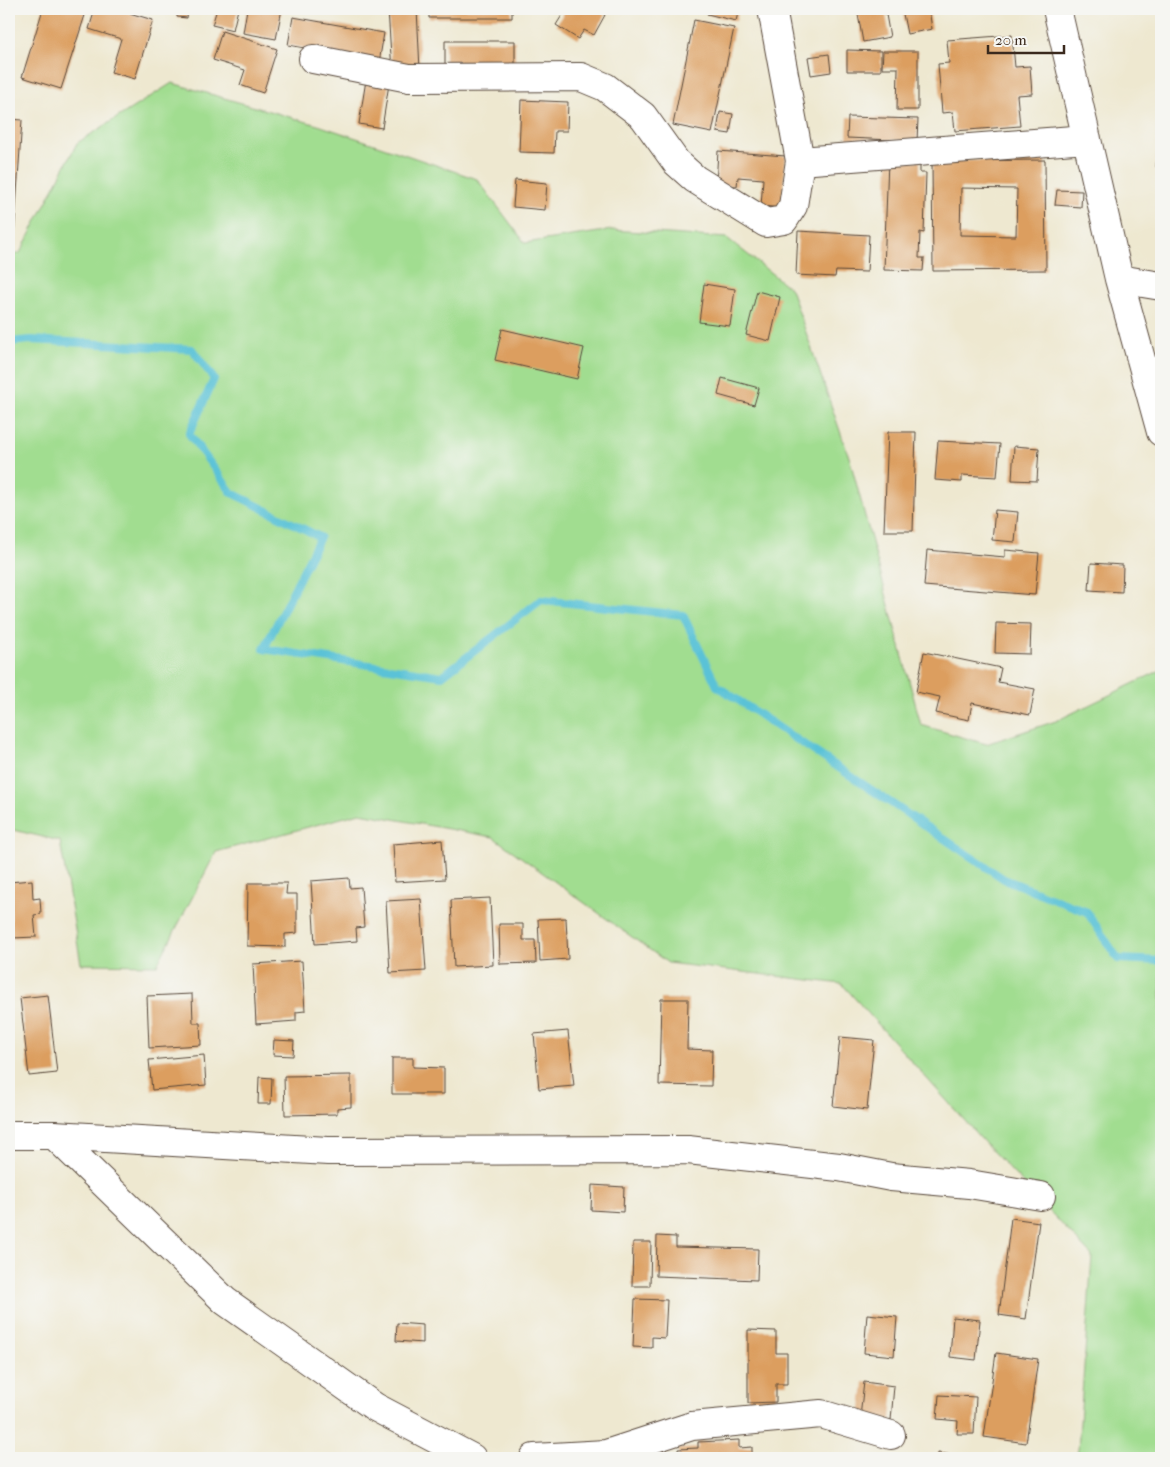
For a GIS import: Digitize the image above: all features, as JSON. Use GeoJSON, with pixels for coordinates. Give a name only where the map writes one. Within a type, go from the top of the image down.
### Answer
{"type":"FeatureCollection","features":[{"type":"Feature","properties":{"kind":"street"},"geometry":{"type":"LineString","coordinates":[[313,59],[409,78],[581,77],[605,87],[643,116],[676,162],[695,179],[766,223],[784,220],[793,206],[800,161],[772,9]]}},
{"type":"Feature","properties":{"kind":"street"},"geometry":{"type":"LineString","coordinates":[[1057,9],[1119,279],[1153,373],[1161,432]]}},
{"type":"Feature","properties":{"kind":"street"},"geometry":{"type":"LineString","coordinates":[[800,161],[1087,139]]}},
{"type":"Feature","properties":{"kind":"street"},"geometry":{"type":"LineString","coordinates":[[1119,279],[1161,286]]}},
{"type":"Feature","properties":{"kind":"street"},"geometry":{"type":"LineString","coordinates":[[9,1135],[54,1135],[328,1151],[688,1150],[839,1167],[892,1178],[969,1184],[1041,1196]]}},
{"type":"Feature","properties":{"kind":"street"},"geometry":{"type":"LineString","coordinates":[[54,1135],[225,1301],[375,1407],[472,1458]]}},
{"type":"Feature","properties":{"kind":"street"},"geometry":{"type":"LineString","coordinates":[[534,1458],[606,1454],[692,1426],[821,1414],[891,1435]]}},
{"type":"Feature","properties":{"kind":"green space"},"geometry":{"type":"Polygon","coordinates":[[[172,83],[321,126],[477,179],[525,243],[612,230],[727,238],[791,289],[850,460],[921,725],[986,744],[1056,721],[1161,670],[1161,1458],[1075,1458],[1078,1450],[1092,1256],[983,1141],[842,984],[668,963],[493,837],[360,813],[216,852],[157,965],[81,964],[60,841],[9,829],[9,256],[20,253],[77,143],[172,83]]]}},
{"type":"Feature","properties":{"kind":"building"},"geometry":{"type":"Polygon","coordinates":[[[43,9],[87,9],[61,89],[22,77],[43,9]]]}},
{"type":"Feature","properties":{"kind":"building"},"geometry":{"type":"Polygon","coordinates":[[[95,9],[116,9],[153,20],[135,79],[111,72],[121,39],[89,29],[95,9]]]}},
{"type":"Feature","properties":{"kind":"building"},"geometry":{"type":"Polygon","coordinates":[[[177,9],[188,9],[187,18],[177,17],[177,9]]]}},
{"type":"Feature","properties":{"kind":"building"},"geometry":{"type":"Polygon","coordinates":[[[217,9],[238,9],[233,30],[212,25],[217,9]]]}},
{"type":"Feature","properties":{"kind":"building"},"geometry":{"type":"Polygon","coordinates":[[[247,9],[282,9],[276,39],[243,33],[247,9]]]}},
{"type":"Feature","properties":{"kind":"building"},"geometry":{"type":"Polygon","coordinates":[[[388,9],[417,9],[420,70],[392,72],[388,9]]]}},
{"type":"Feature","properties":{"kind":"building"},"geometry":{"type":"Polygon","coordinates":[[[429,9],[512,9],[512,18],[429,18],[429,9]]]}},
{"type":"Feature","properties":{"kind":"building"},"geometry":{"type":"Polygon","coordinates":[[[566,9],[595,9],[605,15],[594,35],[584,30],[578,39],[556,25],[566,9]]]}},
{"type":"Feature","properties":{"kind":"building"},"geometry":{"type":"Polygon","coordinates":[[[709,9],[739,9],[736,21],[707,14],[709,9]]]}},
{"type":"Feature","properties":{"kind":"building"},"geometry":{"type":"Polygon","coordinates":[[[857,9],[885,9],[890,37],[863,42],[857,9]]]}},
{"type":"Feature","properties":{"kind":"building"},"geometry":{"type":"Polygon","coordinates":[[[902,9],[929,9],[932,29],[907,34],[902,9]]]}},
{"type":"Feature","properties":{"kind":"building"},"geometry":{"type":"Polygon","coordinates":[[[293,17],[384,33],[378,69],[350,56],[288,45],[293,17]]]}},
{"type":"Feature","properties":{"kind":"building"},"geometry":{"type":"Polygon","coordinates":[[[694,20],[734,28],[712,133],[673,125],[694,20]]]}},
{"type":"Feature","properties":{"kind":"building"},"geometry":{"type":"Polygon","coordinates":[[[222,31],[277,49],[263,93],[240,85],[245,70],[213,60],[222,31]]]}},
{"type":"Feature","properties":{"kind":"building"},"geometry":{"type":"Polygon","coordinates":[[[1012,35],[1015,67],[1030,66],[1032,94],[1017,95],[1020,126],[955,131],[953,112],[942,113],[938,64],[949,63],[947,40],[1012,35]]]}},
{"type":"Feature","properties":{"kind":"building"},"geometry":{"type":"Polygon","coordinates":[[[445,41],[515,41],[515,70],[445,70],[445,41]]]}},
{"type":"Feature","properties":{"kind":"building"},"geometry":{"type":"Polygon","coordinates":[[[847,50],[881,51],[881,71],[847,71],[847,50]]]}},
{"type":"Feature","properties":{"kind":"building"},"geometry":{"type":"Polygon","coordinates":[[[883,51],[918,51],[918,110],[897,110],[898,68],[882,68],[883,51]]]}},
{"type":"Feature","properties":{"kind":"building"},"geometry":{"type":"Polygon","coordinates":[[[829,54],[831,72],[811,75],[808,57],[829,54]]]}},
{"type":"Feature","properties":{"kind":"building"},"geometry":{"type":"Polygon","coordinates":[[[366,80],[389,84],[382,128],[359,124],[366,80]]]}},
{"type":"Feature","properties":{"kind":"building"},"geometry":{"type":"Polygon","coordinates":[[[521,100],[568,102],[567,131],[555,131],[554,153],[519,152],[521,100]]]}},
{"type":"Feature","properties":{"kind":"building"},"geometry":{"type":"Polygon","coordinates":[[[720,112],[733,114],[730,134],[717,132],[720,112]]]}},
{"type":"Feature","properties":{"kind":"building"},"geometry":{"type":"Polygon","coordinates":[[[1160,115],[1161,167],[1156,167],[1160,115]]]}},
{"type":"Feature","properties":{"kind":"building"},"geometry":{"type":"Polygon","coordinates":[[[848,117],[918,119],[917,141],[847,138],[848,117]]]}},
{"type":"Feature","properties":{"kind":"building"},"geometry":{"type":"Polygon","coordinates":[[[9,119],[22,120],[14,237],[9,236],[9,119]]]}},
{"type":"Feature","properties":{"kind":"building"},"geometry":{"type":"Polygon","coordinates":[[[718,151],[786,156],[782,208],[761,206],[763,179],[738,177],[737,186],[716,185],[718,151]]]}},
{"type":"Feature","properties":{"kind":"building"},"geometry":{"type":"Polygon","coordinates":[[[888,160],[920,161],[920,173],[926,173],[924,233],[920,232],[919,258],[924,258],[923,271],[884,270],[888,160]]]}},
{"type":"Feature","properties":{"kind":"building"},"geometry":{"type":"Polygon","coordinates":[[[1045,160],[1046,270],[933,271],[932,161],[1045,160]],[[961,188],[960,235],[1016,236],[1017,189],[961,188]]]}},
{"type":"Feature","properties":{"kind":"building"},"geometry":{"type":"Polygon","coordinates":[[[515,180],[547,183],[545,210],[513,207],[515,180]]]}},
{"type":"Feature","properties":{"kind":"building"},"geometry":{"type":"Polygon","coordinates":[[[1057,190],[1082,191],[1081,207],[1055,205],[1057,190]]]}},
{"type":"Feature","properties":{"kind":"building"},"geometry":{"type":"Polygon","coordinates":[[[798,231],[869,235],[867,272],[836,271],[835,277],[796,275],[798,231]]]}},
{"type":"Feature","properties":{"kind":"building"},"geometry":{"type":"Polygon","coordinates":[[[704,284],[735,289],[730,326],[699,322],[704,284]]]}},
{"type":"Feature","properties":{"kind":"building"},"geometry":{"type":"Polygon","coordinates":[[[757,291],[780,297],[770,341],[746,335],[757,291]]]}},
{"type":"Feature","properties":{"kind":"building"},"geometry":{"type":"Polygon","coordinates":[[[502,329],[584,348],[577,379],[495,360],[502,329]]]}},
{"type":"Feature","properties":{"kind":"building"},"geometry":{"type":"Polygon","coordinates":[[[722,378],[759,388],[754,405],[718,395],[722,378]]]}},
{"type":"Feature","properties":{"kind":"building"},"geometry":{"type":"Polygon","coordinates":[[[888,432],[916,432],[913,531],[884,531],[888,432]]]}},
{"type":"Feature","properties":{"kind":"building"},"geometry":{"type":"Polygon","coordinates":[[[938,441],[1000,444],[997,477],[962,475],[962,482],[935,480],[938,441]]]}},
{"type":"Feature","properties":{"kind":"building"},"geometry":{"type":"Polygon","coordinates":[[[1014,446],[1039,448],[1037,481],[1012,480],[1014,446]]]}},
{"type":"Feature","properties":{"kind":"building"},"geometry":{"type":"Polygon","coordinates":[[[995,510],[1018,512],[1015,542],[992,540],[995,510]]]}},
{"type":"Feature","properties":{"kind":"building"},"geometry":{"type":"Polygon","coordinates":[[[927,550],[1005,557],[1005,550],[1039,553],[1035,595],[924,586],[927,550]]]}},
{"type":"Feature","properties":{"kind":"building"},"geometry":{"type":"Polygon","coordinates":[[[1091,563],[1123,565],[1122,592],[1089,590],[1091,563]]]}},
{"type":"Feature","properties":{"kind":"building"},"geometry":{"type":"Polygon","coordinates":[[[996,623],[1031,624],[1030,654],[995,653],[996,623]]]}},
{"type":"Feature","properties":{"kind":"building"},"geometry":{"type":"Polygon","coordinates":[[[924,652],[1001,668],[998,682],[1035,689],[1030,715],[972,703],[969,720],[936,713],[940,697],[916,692],[924,652]]]}},
{"type":"Feature","properties":{"kind":"building"},"geometry":{"type":"Polygon","coordinates":[[[442,840],[445,879],[395,882],[393,844],[442,840]]]}},
{"type":"Feature","properties":{"kind":"building"},"geometry":{"type":"Polygon","coordinates":[[[349,878],[350,888],[361,887],[364,927],[356,928],[357,941],[315,944],[311,881],[349,878]]]}},
{"type":"Feature","properties":{"kind":"building"},"geometry":{"type":"Polygon","coordinates":[[[32,880],[33,899],[40,898],[41,914],[34,915],[36,937],[12,938],[9,882],[32,880]]]}},
{"type":"Feature","properties":{"kind":"building"},"geometry":{"type":"Polygon","coordinates":[[[248,883],[287,883],[286,894],[297,894],[297,933],[285,934],[285,947],[247,946],[248,883]]]}},
{"type":"Feature","properties":{"kind":"building"},"geometry":{"type":"Polygon","coordinates":[[[490,898],[493,965],[454,967],[451,900],[490,898]]]}},
{"type":"Feature","properties":{"kind":"building"},"geometry":{"type":"Polygon","coordinates":[[[421,899],[426,971],[390,973],[386,901],[421,899]]]}},
{"type":"Feature","properties":{"kind":"building"},"geometry":{"type":"Polygon","coordinates":[[[566,918],[568,959],[540,961],[538,919],[566,918]]]}},
{"type":"Feature","properties":{"kind":"building"},"geometry":{"type":"Polygon","coordinates":[[[499,924],[523,924],[523,940],[535,940],[536,963],[500,964],[499,924]]]}},
{"type":"Feature","properties":{"kind":"building"},"geometry":{"type":"Polygon","coordinates":[[[302,961],[305,1011],[296,1012],[296,1021],[256,1024],[253,964],[302,961]]]}},
{"type":"Feature","properties":{"kind":"building"},"geometry":{"type":"Polygon","coordinates":[[[192,994],[193,1023],[200,1023],[201,1045],[149,1048],[147,996],[192,994]]]}},
{"type":"Feature","properties":{"kind":"building"},"geometry":{"type":"Polygon","coordinates":[[[48,995],[57,1073],[29,1076],[20,998],[48,995]]]}},
{"type":"Feature","properties":{"kind":"building"},"geometry":{"type":"Polygon","coordinates":[[[661,999],[688,999],[687,1049],[712,1050],[711,1086],[659,1085],[661,999]]]}},
{"type":"Feature","properties":{"kind":"building"},"geometry":{"type":"Polygon","coordinates":[[[568,1031],[574,1086],[539,1089],[534,1034],[568,1031]]]}},
{"type":"Feature","properties":{"kind":"building"},"geometry":{"type":"Polygon","coordinates":[[[840,1037],[874,1040],[867,1110],[833,1106],[840,1037]]]}},
{"type":"Feature","properties":{"kind":"building"},"geometry":{"type":"Polygon","coordinates":[[[274,1040],[294,1041],[293,1056],[273,1055],[274,1040]]]}},
{"type":"Feature","properties":{"kind":"building"},"geometry":{"type":"Polygon","coordinates":[[[204,1055],[206,1085],[152,1090],[149,1060],[204,1055]]]}},
{"type":"Feature","properties":{"kind":"building"},"geometry":{"type":"Polygon","coordinates":[[[392,1058],[413,1058],[413,1067],[444,1068],[444,1094],[392,1094],[392,1058]]]}},
{"type":"Feature","properties":{"kind":"building"},"geometry":{"type":"Polygon","coordinates":[[[351,1075],[351,1107],[337,1108],[337,1114],[285,1115],[284,1076],[351,1075]]]}},
{"type":"Feature","properties":{"kind":"building"},"geometry":{"type":"Polygon","coordinates":[[[259,1077],[272,1078],[271,1104],[258,1104],[259,1077]]]}},
{"type":"Feature","properties":{"kind":"building"},"geometry":{"type":"Polygon","coordinates":[[[592,1185],[624,1187],[623,1212],[591,1210],[592,1185]]]}},
{"type":"Feature","properties":{"kind":"building"},"geometry":{"type":"Polygon","coordinates":[[[1011,1218],[1039,1222],[1026,1319],[999,1315],[1011,1218]]]}},
{"type":"Feature","properties":{"kind":"building"},"geometry":{"type":"Polygon","coordinates":[[[657,1236],[676,1237],[676,1247],[758,1249],[757,1280],[656,1276],[657,1236]]]}},
{"type":"Feature","properties":{"kind":"building"},"geometry":{"type":"Polygon","coordinates":[[[633,1242],[651,1242],[650,1286],[632,1286],[633,1242]]]}},
{"type":"Feature","properties":{"kind":"building"},"geometry":{"type":"Polygon","coordinates":[[[635,1299],[667,1300],[665,1338],[652,1337],[652,1348],[633,1347],[635,1299]]]}},
{"type":"Feature","properties":{"kind":"building"},"geometry":{"type":"Polygon","coordinates":[[[867,1314],[897,1317],[894,1356],[864,1353],[867,1314]]]}},
{"type":"Feature","properties":{"kind":"building"},"geometry":{"type":"Polygon","coordinates":[[[953,1317],[980,1320],[976,1360],[950,1357],[953,1317]]]}},
{"type":"Feature","properties":{"kind":"building"},"geometry":{"type":"Polygon","coordinates":[[[397,1323],[423,1325],[423,1343],[396,1341],[397,1323]]]}},
{"type":"Feature","properties":{"kind":"building"},"geometry":{"type":"Polygon","coordinates":[[[748,1330],[776,1331],[776,1353],[787,1353],[787,1384],[776,1384],[776,1402],[748,1403],[748,1330]]]}},
{"type":"Feature","properties":{"kind":"building"},"geometry":{"type":"Polygon","coordinates":[[[996,1353],[1038,1359],[1026,1443],[984,1437],[996,1353]]]}},
{"type":"Feature","properties":{"kind":"building"},"geometry":{"type":"Polygon","coordinates":[[[864,1382],[894,1386],[891,1420],[860,1417],[864,1382]]]}},
{"type":"Feature","properties":{"kind":"building"},"geometry":{"type":"Polygon","coordinates":[[[939,1395],[976,1397],[974,1434],[957,1434],[958,1421],[937,1419],[939,1395]]]}},
{"type":"Feature","properties":{"kind":"building"},"geometry":{"type":"Polygon","coordinates":[[[739,1440],[739,1448],[752,1447],[752,1458],[679,1458],[678,1449],[698,1448],[698,1442],[739,1440]]]}},
{"type":"Feature","properties":{"kind":"building"},"geometry":{"type":"Polygon","coordinates":[[[938,1453],[968,1457],[968,1458],[938,1458],[938,1453]]]}},
{"type":"Feature","properties":{"kind":"waterway"},"geometry":{"type":"LineString","coordinates":[[9,342],[31,340],[192,349],[214,379],[189,434],[232,493],[320,537],[264,649],[442,676],[541,600],[683,615],[717,686],[1004,879],[1087,912],[1118,959],[1161,961]]}}]}
